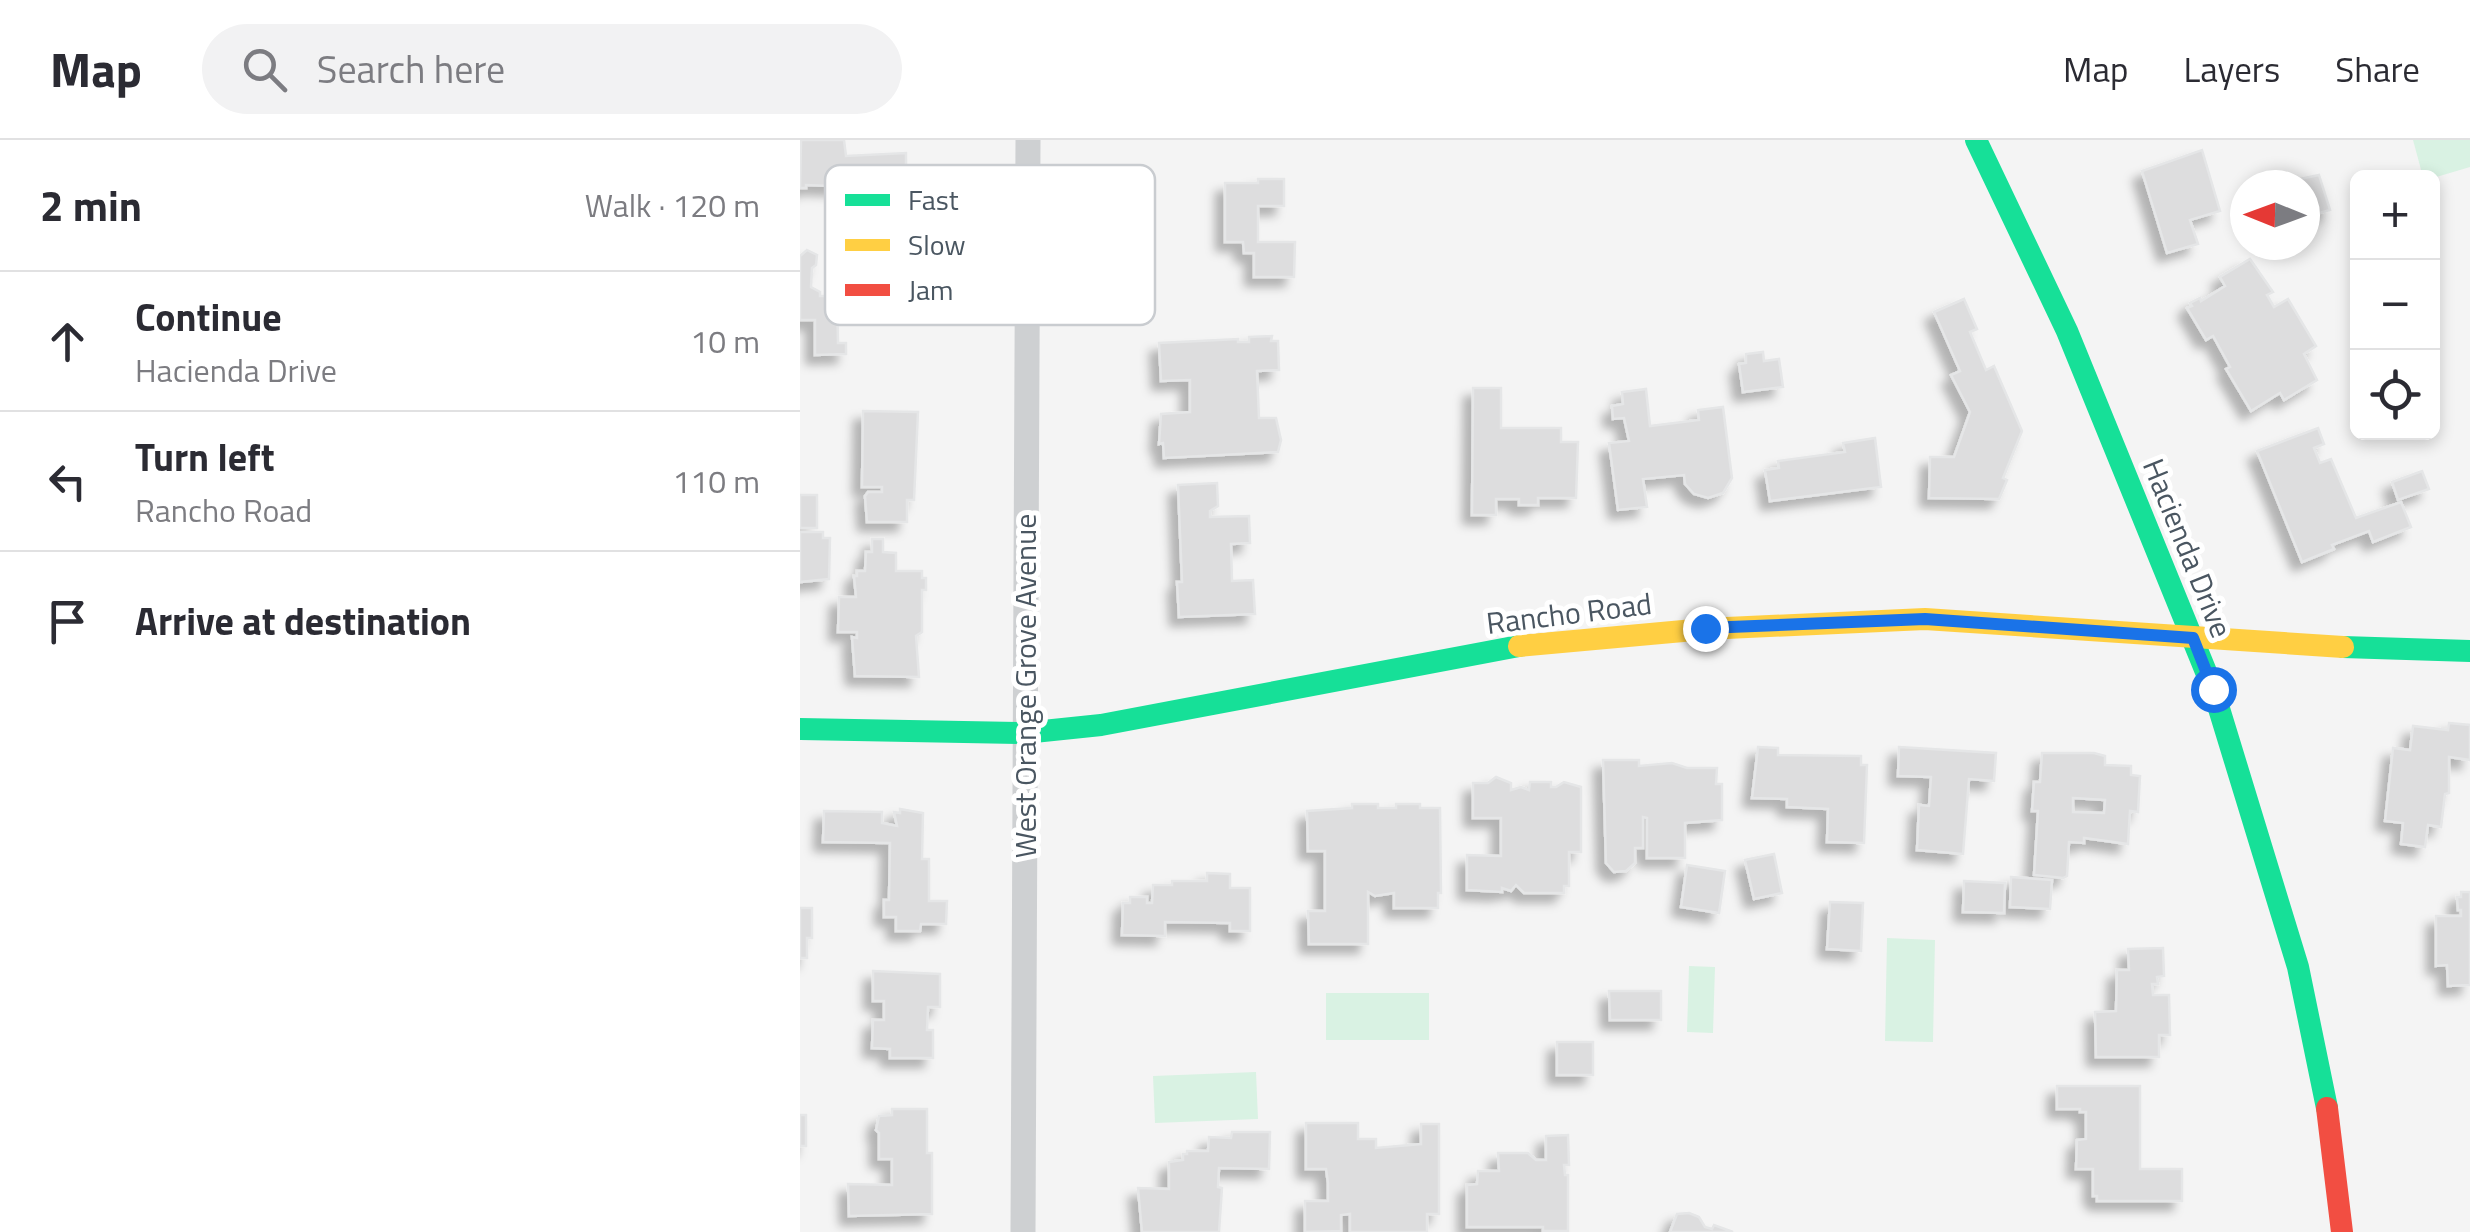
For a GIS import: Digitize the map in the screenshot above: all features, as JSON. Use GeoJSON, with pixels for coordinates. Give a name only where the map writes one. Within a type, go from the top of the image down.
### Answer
{"type":"FeatureCollection","features":[{"type":"Feature","properties":{"kind":"street","name":"West Orange Grove Avenue"},"geometry":{"type":"LineString","coordinates":[[1028,140],[1028,165]]}},
{"type":"Feature","properties":{"kind":"street","name":"Hacienda Drive"},"geometry":{"type":"LineString","coordinates":[[1976,140],[2067,331],[2213,689],[2298,967],[2328,1119],[2342,1232]]}},
{"type":"Feature","properties":{"kind":"street","name":"West Orange Grove Avenue"},"geometry":{"type":"LineString","coordinates":[[1022,1232],[1027,325]]}},
{"type":"Feature","properties":{"kind":"street","name":"Rancho Road"},"geometry":{"type":"LineString","coordinates":[[800,730],[1024,732],[1101,725],[1518,646],[1705,628],[1925,619],[2193,638],[2470,651]]}},
{"type":"Feature","properties":{"kind":"green space"},"geometry":{"type":"Polygon","coordinates":[[[2413,140],[2470,140],[2470,167],[2440,176],[2440,170],[2421,170],[2413,140]]]}},
{"type":"Feature","properties":{"kind":"green space"},"geometry":{"type":"Polygon","coordinates":[[[1887,938],[1935,940],[1933,1042],[1885,1041],[1887,938]]]}},
{"type":"Feature","properties":{"kind":"green space"},"geometry":{"type":"Polygon","coordinates":[[[1689,966],[1715,967],[1713,1033],[1687,1032],[1689,966]]]}},
{"type":"Feature","properties":{"kind":"green space"},"geometry":{"type":"Polygon","coordinates":[[[1326,993],[1429,993],[1429,1040],[1326,1040],[1326,993]]]}},
{"type":"Feature","properties":{"kind":"green space"},"geometry":{"type":"Polygon","coordinates":[[[1256,1072],[1258,1119],[1155,1123],[1153,1076],[1256,1072]]]}},
{"type":"Feature","properties":{"kind":"building"},"geometry":{"type":"Polygon","coordinates":[[[801,140],[844,140],[846,156],[906,153],[906,165],[825,165],[825,186],[800,188],[801,140]]]}},
{"type":"Feature","properties":{"kind":"building"},"geometry":{"type":"Polygon","coordinates":[[[2202,150],[2220,211],[2190,220],[2198,244],[2167,253],[2142,171],[2202,150]]]}},
{"type":"Feature","properties":{"kind":"building"},"geometry":{"type":"Polygon","coordinates":[[[2320,178],[2330,210],[2320,213],[2320,178]]]}},
{"type":"Feature","properties":{"kind":"building"},"geometry":{"type":"Polygon","coordinates":[[[1258,179],[1284,179],[1284,206],[1258,206],[1258,242],[1295,242],[1294,277],[1254,277],[1254,253],[1244,253],[1243,242],[1225,242],[1225,183],[1258,183],[1258,179]]]}},
{"type":"Feature","properties":{"kind":"building"},"geometry":{"type":"Polygon","coordinates":[[[807,250],[817,255],[811,287],[825,296],[825,325],[838,325],[838,343],[846,343],[846,354],[815,355],[815,320],[800,320],[800,256],[807,250]]]}},
{"type":"Feature","properties":{"kind":"building"},"geometry":{"type":"Polygon","coordinates":[[[2251,260],[2273,292],[2267,295],[2274,307],[2288,299],[2316,346],[2304,354],[2317,380],[2284,400],[2280,393],[2251,411],[2226,369],[2230,367],[2213,336],[2206,340],[2187,308],[2225,286],[2220,277],[2251,260]]]}},
{"type":"Feature","properties":{"kind":"building"},"geometry":{"type":"Polygon","coordinates":[[[1964,299],[1977,329],[1970,332],[1986,370],[1994,366],[2022,431],[1999,499],[1929,498],[1930,457],[1954,457],[1970,412],[1951,375],[1960,371],[1934,312],[1964,299]]]}},
{"type":"Feature","properties":{"kind":"building"},"geometry":{"type":"Polygon","coordinates":[[[1272,336],[1271,341],[1278,341],[1279,370],[1257,371],[1259,418],[1276,418],[1281,440],[1278,452],[1164,458],[1163,443],[1159,444],[1161,414],[1190,412],[1190,380],[1161,381],[1159,343],[1238,339],[1249,342],[1249,337],[1272,336]]]}},
{"type":"Feature","properties":{"kind":"building"},"geometry":{"type":"Polygon","coordinates":[[[1763,352],[1764,361],[1779,359],[1783,387],[1743,392],[1739,364],[1746,363],[1746,354],[1763,352]]]}},
{"type":"Feature","properties":{"kind":"building"},"geometry":{"type":"Polygon","coordinates":[[[1473,388],[1501,388],[1501,428],[1561,428],[1561,442],[1578,442],[1576,498],[1538,498],[1538,505],[1519,505],[1519,499],[1496,499],[1496,515],[1472,515],[1473,388]]]}},
{"type":"Feature","properties":{"kind":"building"},"geometry":{"type":"Polygon","coordinates":[[[1646,389],[1650,426],[1699,420],[1698,410],[1723,407],[1732,478],[1723,493],[1708,498],[1694,494],[1685,484],[1684,475],[1643,479],[1647,507],[1618,510],[1609,443],[1629,441],[1624,418],[1613,419],[1612,406],[1623,404],[1622,392],[1646,389]]]}},
{"type":"Feature","properties":{"kind":"building"},"geometry":{"type":"Polygon","coordinates":[[[863,411],[918,412],[914,500],[907,500],[907,522],[867,522],[865,496],[868,492],[882,492],[882,487],[862,487],[863,411]]]}},
{"type":"Feature","properties":{"kind":"building"},"geometry":{"type":"Polygon","coordinates":[[[2318,428],[2324,444],[2314,448],[2320,463],[2331,459],[2356,518],[2401,502],[2411,527],[2373,542],[2369,531],[2302,562],[2257,451],[2318,428]]]}},
{"type":"Feature","properties":{"kind":"building"},"geometry":{"type":"Polygon","coordinates":[[[1875,438],[1881,487],[1770,501],[1765,470],[1779,468],[1778,461],[1845,452],[1843,443],[1875,438]]]}},
{"type":"Feature","properties":{"kind":"building"},"geometry":{"type":"Polygon","coordinates":[[[2422,471],[2429,489],[2398,500],[2392,482],[2422,471]]]}},
{"type":"Feature","properties":{"kind":"building"},"geometry":{"type":"Polygon","coordinates":[[[1217,483],[1218,506],[1210,511],[1210,517],[1249,516],[1250,543],[1231,544],[1232,581],[1253,580],[1255,614],[1179,617],[1177,582],[1182,582],[1178,485],[1217,483]]]}},
{"type":"Feature","properties":{"kind":"building"},"geometry":{"type":"Polygon","coordinates":[[[800,495],[817,495],[817,528],[800,528],[800,495]]]}},
{"type":"Feature","properties":{"kind":"building"},"geometry":{"type":"Polygon","coordinates":[[[800,532],[823,532],[823,538],[830,538],[829,579],[800,582],[800,532]]]}},
{"type":"Feature","properties":{"kind":"building"},"geometry":{"type":"Polygon","coordinates":[[[872,539],[883,539],[883,552],[896,553],[896,571],[922,571],[922,578],[926,578],[926,590],[922,590],[922,632],[916,636],[919,677],[855,676],[852,637],[857,638],[857,632],[838,632],[839,597],[856,597],[854,576],[857,571],[865,571],[866,552],[872,552],[872,539]]]}},
{"type":"Feature","properties":{"kind":"building"},"geometry":{"type":"Polygon","coordinates":[[[2449,723],[2470,725],[2470,760],[2449,757],[2449,793],[2445,794],[2441,827],[2428,825],[2425,847],[2401,844],[2403,823],[2385,821],[2393,748],[2410,750],[2413,726],[2448,730],[2449,723]]]}},
{"type":"Feature","properties":{"kind":"building"},"geometry":{"type":"Polygon","coordinates":[[[1758,747],[1778,748],[1778,755],[1861,756],[1861,765],[1867,765],[1864,843],[1827,842],[1828,809],[1787,807],[1787,799],[1752,798],[1758,747]]]}},
{"type":"Feature","properties":{"kind":"building"},"geometry":{"type":"Polygon","coordinates":[[[1899,747],[1996,753],[1994,781],[1969,779],[1963,854],[1917,850],[1919,805],[1929,806],[1931,777],[1898,776],[1899,747]]]}},
{"type":"Feature","properties":{"kind":"building"},"geometry":{"type":"Polygon","coordinates":[[[2042,753],[2094,753],[2105,756],[2105,765],[2131,766],[2131,775],[2140,776],[2138,812],[2130,811],[2128,844],[2084,838],[2084,843],[2069,842],[2067,876],[2034,875],[2038,811],[2032,811],[2034,782],[2040,782],[2042,753]],[[2073,798],[2073,812],[2104,813],[2105,800],[2073,798]]]}},
{"type":"Feature","properties":{"kind":"building"},"geometry":{"type":"Polygon","coordinates":[[[1603,760],[1639,760],[1639,766],[1672,763],[1687,768],[1717,768],[1716,784],[1722,784],[1722,820],[1685,823],[1685,858],[1647,858],[1647,818],[1643,817],[1643,848],[1635,848],[1635,863],[1626,871],[1614,872],[1606,863],[1603,760]]]}},
{"type":"Feature","properties":{"kind":"building"},"geometry":{"type":"Polygon","coordinates":[[[1496,777],[1511,783],[1511,790],[1529,790],[1530,782],[1551,782],[1551,787],[1556,787],[1564,782],[1581,787],[1581,852],[1569,852],[1569,886],[1564,886],[1564,893],[1524,893],[1516,885],[1511,891],[1502,888],[1502,892],[1467,890],[1467,855],[1501,856],[1501,818],[1473,818],[1473,783],[1488,783],[1496,777]]]}},
{"type":"Feature","properties":{"kind":"building"},"geometry":{"type":"Polygon","coordinates":[[[1352,804],[1396,808],[1396,804],[1420,804],[1420,808],[1440,808],[1438,908],[1394,908],[1394,893],[1375,896],[1368,892],[1368,944],[1309,944],[1308,911],[1325,911],[1325,851],[1308,851],[1307,811],[1352,808],[1352,804]]]}},
{"type":"Feature","properties":{"kind":"building"},"geometry":{"type":"Polygon","coordinates":[[[900,809],[923,813],[922,859],[929,859],[929,901],[947,901],[946,924],[921,924],[920,931],[896,931],[896,917],[884,917],[884,900],[889,900],[890,843],[823,842],[824,811],[882,812],[882,823],[897,826],[894,812],[900,813],[900,809]]]}},
{"type":"Feature","properties":{"kind":"building"},"geometry":{"type":"Polygon","coordinates":[[[1774,854],[1782,893],[1754,899],[1745,860],[1774,854]]]}},
{"type":"Feature","properties":{"kind":"building"},"geometry":{"type":"Polygon","coordinates":[[[1687,865],[1725,871],[1719,913],[1681,907],[1687,865]]]}},
{"type":"Feature","properties":{"kind":"building"},"geometry":{"type":"Polygon","coordinates":[[[1207,873],[1230,874],[1230,888],[1250,888],[1250,931],[1230,931],[1230,923],[1165,922],[1165,936],[1122,935],[1123,903],[1130,903],[1130,897],[1147,897],[1147,903],[1152,903],[1153,885],[1207,881],[1207,873]]]}},
{"type":"Feature","properties":{"kind":"building"},"geometry":{"type":"Polygon","coordinates":[[[2011,877],[2052,880],[2050,909],[2010,907],[2011,877]]]}},
{"type":"Feature","properties":{"kind":"building"},"geometry":{"type":"Polygon","coordinates":[[[1964,881],[2005,883],[2004,913],[1963,912],[1964,881]]]}},
{"type":"Feature","properties":{"kind":"building"},"geometry":{"type":"Polygon","coordinates":[[[2461,892],[2470,892],[2470,985],[2448,986],[2447,965],[2436,966],[2436,916],[2461,916],[2457,897],[2461,897],[2461,892]]]}},
{"type":"Feature","properties":{"kind":"building"},"geometry":{"type":"Polygon","coordinates":[[[1830,902],[1863,903],[1861,951],[1827,949],[1830,902]]]}},
{"type":"Feature","properties":{"kind":"building"},"geometry":{"type":"Polygon","coordinates":[[[800,908],[812,908],[807,958],[800,958],[800,908]]]}},
{"type":"Feature","properties":{"kind":"building"},"geometry":{"type":"Polygon","coordinates":[[[2163,948],[2164,976],[2157,977],[2158,984],[2152,984],[2153,995],[2169,995],[2170,1035],[2159,1035],[2159,1057],[2096,1057],[2095,1012],[2116,1011],[2117,970],[2129,970],[2128,949],[2163,948]]]}},
{"type":"Feature","properties":{"kind":"building"},"geometry":{"type":"Polygon","coordinates":[[[873,971],[940,974],[940,1007],[928,1007],[927,1030],[933,1030],[933,1058],[890,1058],[890,1049],[872,1048],[873,1020],[884,1020],[884,1001],[873,1001],[873,971]]]}},
{"type":"Feature","properties":{"kind":"building"},"geometry":{"type":"Polygon","coordinates":[[[1609,991],[1661,991],[1661,1020],[1610,1020],[1609,991]]]}},
{"type":"Feature","properties":{"kind":"building"},"geometry":{"type":"Polygon","coordinates":[[[1557,1042],[1593,1042],[1593,1075],[1557,1075],[1557,1042]]]}},
{"type":"Feature","properties":{"kind":"building"},"geometry":{"type":"Polygon","coordinates":[[[2057,1086],[2140,1086],[2140,1169],[2182,1169],[2182,1201],[2097,1201],[2097,1196],[2093,1196],[2093,1169],[2076,1169],[2077,1140],[2086,1139],[2086,1112],[2057,1109],[2057,1086]]]}},
{"type":"Feature","properties":{"kind":"building"},"geometry":{"type":"Polygon","coordinates":[[[892,1109],[927,1109],[932,1214],[849,1216],[848,1184],[892,1185],[892,1159],[879,1159],[876,1130],[879,1116],[892,1115],[892,1109]]]}},
{"type":"Feature","properties":{"kind":"building"},"geometry":{"type":"Polygon","coordinates":[[[800,1115],[806,1115],[806,1146],[800,1146],[800,1115]]]}},
{"type":"Feature","properties":{"kind":"building"},"geometry":{"type":"Polygon","coordinates":[[[1306,1123],[1358,1123],[1358,1139],[1376,1139],[1376,1148],[1421,1144],[1421,1124],[1439,1124],[1439,1214],[1427,1214],[1427,1232],[1350,1232],[1350,1214],[1341,1215],[1341,1231],[1305,1232],[1305,1201],[1328,1201],[1326,1169],[1306,1169],[1306,1123]]]}},
{"type":"Feature","properties":{"kind":"building"},"geometry":{"type":"Polygon","coordinates":[[[1232,1132],[1270,1132],[1269,1169],[1219,1168],[1219,1232],[1142,1232],[1138,1188],[1169,1189],[1169,1162],[1183,1160],[1187,1151],[1208,1151],[1209,1137],[1231,1138],[1232,1132]]]}},
{"type":"Feature","properties":{"kind":"building"},"geometry":{"type":"Polygon","coordinates":[[[1568,1135],[1569,1165],[1564,1165],[1568,1175],[1568,1231],[1543,1231],[1543,1227],[1467,1227],[1467,1185],[1477,1184],[1478,1171],[1499,1171],[1498,1153],[1528,1153],[1536,1160],[1546,1160],[1546,1136],[1568,1135]]]}},
{"type":"Feature","properties":{"kind":"building"},"geometry":{"type":"Polygon","coordinates":[[[1677,1214],[1699,1217],[1705,1227],[1712,1229],[1714,1225],[1733,1232],[1670,1232],[1677,1214]]]}},
{"type":"Feature","properties":{"kind":"traffic: fast"},"geometry":{"type":"LineString","coordinates":[[1976,140],[2067,331],[2213,689],[2298,967],[2327,1108]]}},
{"type":"Feature","properties":{"kind":"traffic: fast"},"geometry":{"type":"LineString","coordinates":[[800,729],[1024,733],[1101,725],[1519,646]]}},
{"type":"Feature","properties":{"kind":"traffic: fast"},"geometry":{"type":"LineString","coordinates":[[2343,647],[2470,651]]}},
{"type":"Feature","properties":{"kind":"traffic: slow"},"geometry":{"type":"LineString","coordinates":[[1519,646],[1705,629],[1925,619],[2343,647]]}},
{"type":"Feature","properties":{"kind":"traffic: jam"},"geometry":{"type":"LineString","coordinates":[[2327,1108],[2342,1232]]}},
{"type":"Feature","properties":{"kind":"route"},"geometry":{"type":"LineString","coordinates":[[1705,628],[1925,619],[2193,638],[2213,689]]}}]}
